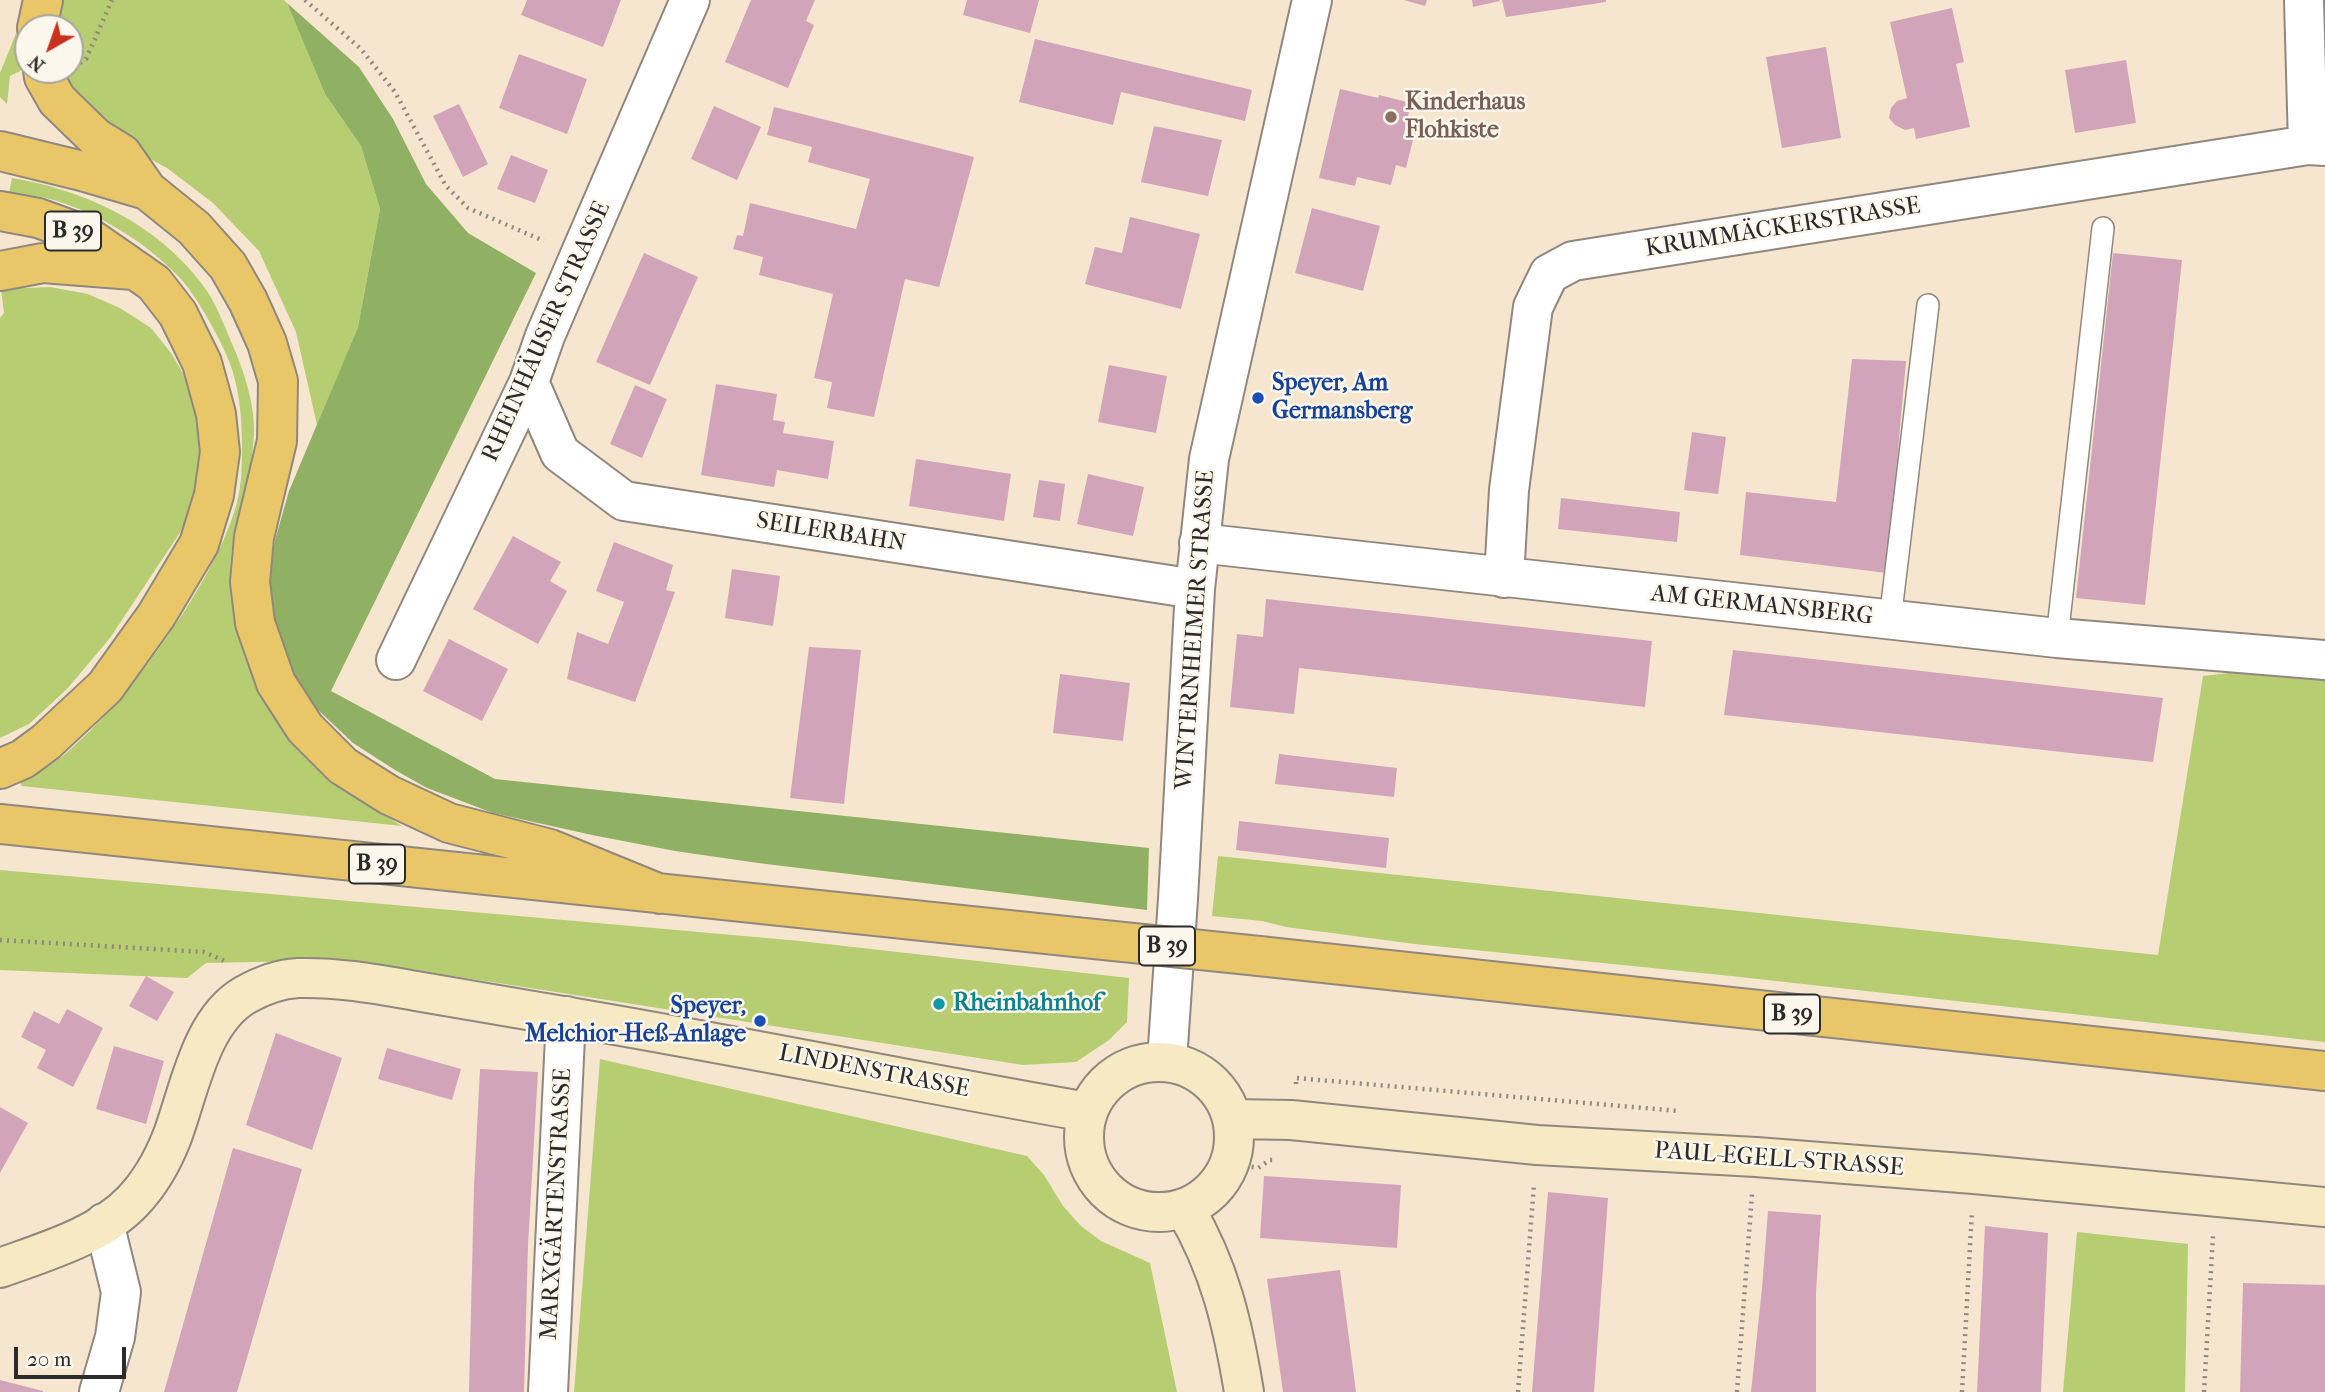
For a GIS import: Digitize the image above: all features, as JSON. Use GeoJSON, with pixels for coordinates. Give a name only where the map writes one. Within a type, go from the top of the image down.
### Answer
{"type":"FeatureCollection","features":[{"type":"Feature","properties":{"kind":"main road"},"geometry":{"type":"LineString","coordinates":[[48,84],[57,100],[96,138],[122,154],[147,190],[194,228],[228,266],[267,343],[278,381],[277,441],[254,537],[250,582],[255,623],[276,684],[305,728],[343,766],[389,795],[425,812],[449,823],[550,849],[660,894]]}},
{"type":"Feature","properties":{"kind":"main road"},"geometry":{"type":"LineString","coordinates":[[0,151],[147,190]]}},
{"type":"Feature","properties":{"kind":"main road","name":"B 39"},"geometry":{"type":"LineString","coordinates":[[0,211],[38,218],[85,235],[139,270],[154,283],[178,314],[202,363],[215,414],[220,452],[214,495],[198,544],[156,616],[105,687],[46,742],[23,759],[0,769]]}},
{"type":"Feature","properties":{"kind":"main road","name":"B 39"},"geometry":{"type":"LineString","coordinates":[[0,271],[43,263],[139,270]]}},
{"type":"Feature","properties":{"kind":"main road","name":"B 39"},"geometry":{"type":"LineString","coordinates":[[0,824],[1472,977],[2039,1042],[2325,1071]]}},
{"type":"Feature","properties":{"kind":"street","name":"RHEINHÄUSER STRASSE"},"geometry":{"type":"LineString","coordinates":[[396,660],[529,382],[545,336],[690,0]]}},
{"type":"Feature","properties":{"kind":"street","name":"WINTERNHEIMER STRASSE"},"geometry":{"type":"LineString","coordinates":[[1167,1061],[1195,589],[1209,459],[1312,0]]}},
{"type":"Feature","properties":{"kind":"street"},"geometry":{"type":"LineString","coordinates":[[2304,0],[2317,145]]}},
{"type":"Feature","properties":{"kind":"street","name":"KRUMMÄCKERSTRASSE"},"geometry":{"type":"LineString","coordinates":[[1504,578],[1509,490],[1533,306],[1549,274],[1573,261],[2317,145]]}},
{"type":"Feature","properties":{"kind":"street","name":"SEILERBAHN"},"geometry":{"type":"LineString","coordinates":[[529,382],[560,453],[624,501],[1195,589]]}},
{"type":"Feature","properties":{"kind":"street","name":"AM GERMANSBERG"},"geometry":{"type":"LineString","coordinates":[[1199,543],[2057,638],[2325,660]]}},
{"type":"Feature","properties":{"kind":"street","name":"LINDENSTRASSE"},"geometry":{"type":"LineString","coordinates":[[0,1268],[66,1242],[104,1223],[132,1202],[161,1162],[172,1138],[203,1046],[218,1020],[242,997],[272,982],[294,978],[345,979],[566,1016],[1087,1112]]}},
{"type":"Feature","properties":{"kind":"street","name":"MARXGÄRTENSTRASSE"},"geometry":{"type":"LineString","coordinates":[[548,1392],[566,1016]]}},
{"type":"Feature","properties":{"kind":"street"},"geometry":{"type":"LineString","coordinates":[[1167,1061],[1196,1070],[1219,1091],[1233,1119],[1235,1141],[1245,1166],[1221,1182],[1205,1198],[1185,1209],[1157,1213],[1129,1207],[1106,1191],[1090,1168],[1083,1141],[1087,1112],[1099,1090],[1118,1073],[1141,1063],[1167,1061]]}},
{"type":"Feature","properties":{"kind":"street","name":"PAUL-EGELL-STRASSE"},"geometry":{"type":"LineString","coordinates":[[1233,1119],[1291,1120],[1538,1145],[1756,1157],[1974,1174],[2325,1207]]}},
{"type":"Feature","properties":{"kind":"street"},"geometry":{"type":"LineString","coordinates":[[1185,1209],[1202,1237],[1226,1301],[1236,1339],[1244,1392]]}},
{"type":"Feature","properties":{"kind":"street"},"geometry":{"type":"LineString","coordinates":[[99,1392],[115,1337],[121,1292],[104,1223]]}},
{"type":"Feature","properties":{"kind":"lane"},"geometry":{"type":"LineString","coordinates":[[2057,638],[2103,228]]}},
{"type":"Feature","properties":{"kind":"lane"},"geometry":{"type":"LineString","coordinates":[[1890,620],[1928,305]]}},
{"type":"Feature","properties":{"kind":"path"},"geometry":{"type":"LineString","coordinates":[[84,60],[112,0]]}},
{"type":"Feature","properties":{"kind":"path"},"geometry":{"type":"LineString","coordinates":[[305,0],[361,49],[395,92],[446,186],[468,208],[581,256]]}},
{"type":"Feature","properties":{"kind":"path"},"geometry":{"type":"LineString","coordinates":[[0,940],[204,952],[272,982]]}},
{"type":"Feature","properties":{"kind":"path"},"geometry":{"type":"LineString","coordinates":[[1518,1392],[1538,1145]]}},
{"type":"Feature","properties":{"kind":"path"},"geometry":{"type":"LineString","coordinates":[[1737,1392],[1756,1157]]}},
{"type":"Feature","properties":{"kind":"path"},"geometry":{"type":"LineString","coordinates":[[1245,1166],[1278,1160]]}},
{"type":"Feature","properties":{"kind":"path"},"geometry":{"type":"LineString","coordinates":[[1962,1392],[1974,1174]]}},
{"type":"Feature","properties":{"kind":"path"},"geometry":{"type":"LineString","coordinates":[[2204,1392],[2215,1196]]}},
{"type":"Feature","properties":{"kind":"green space"},"geometry":{"type":"Polygon","coordinates":[[[59,0],[284,0],[287,3],[325,94],[361,146],[380,209],[358,327],[317,425],[296,332],[259,251],[213,203],[167,168],[106,135],[69,84],[84,84],[84,14],[54,14],[59,0]]]}},
{"type":"Feature","properties":{"kind":"green space"},"geometry":{"type":"Polygon","coordinates":[[[287,3],[359,67],[393,119],[426,184],[468,233],[536,273],[331,691],[495,779],[1149,848],[1147,910],[675,851],[493,813],[427,788],[395,770],[353,743],[297,690],[270,624],[269,561],[289,491],[358,327],[380,209],[361,146],[325,94],[287,3]]]}},
{"type":"Feature","properties":{"kind":"green space"},"geometry":{"type":"Polygon","coordinates":[[[14,38],[14,74],[10,76],[7,104],[0,97],[0,73],[14,38]]]}},
{"type":"Feature","properties":{"kind":"green space"},"geometry":{"type":"Polygon","coordinates":[[[12,178],[66,191],[118,213],[164,244],[184,263],[211,298],[241,366],[254,422],[251,460],[231,561],[233,608],[245,658],[262,692],[290,727],[354,793],[402,826],[22,786],[19,781],[52,764],[106,714],[163,643],[189,604],[228,530],[240,485],[242,435],[238,391],[229,361],[208,318],[181,279],[134,239],[98,218],[60,202],[9,193],[12,178]]]}},
{"type":"Feature","properties":{"kind":"green space"},"geometry":{"type":"Polygon","coordinates":[[[50,287],[88,294],[120,308],[151,328],[171,353],[190,385],[202,440],[197,502],[110,638],[67,689],[29,724],[0,738],[0,318],[4,313],[1,289],[50,287]]]}},
{"type":"Feature","properties":{"kind":"green space"},"geometry":{"type":"Polygon","coordinates":[[[2325,662],[2325,1042],[1415,944],[1212,916],[1218,856],[2158,955],[2203,676],[2325,662]]]}},
{"type":"Feature","properties":{"kind":"green space"},"geometry":{"type":"Polygon","coordinates":[[[0,870],[800,941],[1129,978],[1127,1022],[1109,1040],[1076,1062],[1023,1065],[351,960],[206,963],[187,978],[0,970],[0,870]]]}},
{"type":"Feature","properties":{"kind":"green space"},"geometry":{"type":"Polygon","coordinates":[[[600,1059],[1027,1156],[1081,1226],[1101,1241],[1150,1263],[1177,1392],[574,1392],[600,1059]]]}},
{"type":"Feature","properties":{"kind":"green space"},"geometry":{"type":"Polygon","coordinates":[[[2077,1232],[2188,1244],[2185,1392],[2063,1392],[2077,1232]]]}},
{"type":"Feature","properties":{"kind":"building"},"geometry":{"type":"Polygon","coordinates":[[[527,0],[621,0],[603,47],[521,15],[527,0]]]}},
{"type":"Feature","properties":{"kind":"building"},"geometry":{"type":"Polygon","coordinates":[[[751,0],[815,0],[806,21],[814,25],[788,88],[725,62],[751,0]]]}},
{"type":"Feature","properties":{"kind":"building"},"geometry":{"type":"Polygon","coordinates":[[[967,0],[1039,0],[1030,33],[963,15],[967,0]]]}},
{"type":"Feature","properties":{"kind":"building"},"geometry":{"type":"Polygon","coordinates":[[[1404,0],[1427,0],[1425,6],[1404,0]]]}},
{"type":"Feature","properties":{"kind":"building"},"geometry":{"type":"Polygon","coordinates":[[[1472,0],[1499,0],[1500,1],[1473,7],[1472,0]]]}},
{"type":"Feature","properties":{"kind":"building"},"geometry":{"type":"Polygon","coordinates":[[[1502,0],[1606,0],[1606,2],[1506,17],[1502,0]]]}},
{"type":"Feature","properties":{"kind":"building"},"geometry":{"type":"Polygon","coordinates":[[[1952,8],[1964,62],[1956,64],[1970,127],[1916,139],[1914,128],[1905,130],[1889,118],[1891,108],[1897,101],[1907,98],[1890,22],[1952,8]]]}},
{"type":"Feature","properties":{"kind":"building"},"geometry":{"type":"Polygon","coordinates":[[[1035,39],[1252,90],[1245,121],[1121,92],[1113,125],[1019,102],[1035,39]]]}},
{"type":"Feature","properties":{"kind":"building"},"geometry":{"type":"Polygon","coordinates":[[[1826,47],[1841,138],[1782,148],[1766,57],[1826,47]]]}},
{"type":"Feature","properties":{"kind":"building"},"geometry":{"type":"Polygon","coordinates":[[[519,54],[587,79],[567,134],[499,108],[519,54]]]}},
{"type":"Feature","properties":{"kind":"building"},"geometry":{"type":"Polygon","coordinates":[[[2126,60],[2136,123],[2075,133],[2065,70],[2126,60]]]}},
{"type":"Feature","properties":{"kind":"building"},"geometry":{"type":"Polygon","coordinates":[[[1340,89],[1411,103],[1403,138],[1413,140],[1406,168],[1396,165],[1391,185],[1357,177],[1355,186],[1319,178],[1340,89]]]}},
{"type":"Feature","properties":{"kind":"building"},"geometry":{"type":"Polygon","coordinates":[[[459,104],[488,164],[463,177],[433,116],[459,104]]]}},
{"type":"Feature","properties":{"kind":"building"},"geometry":{"type":"Polygon","coordinates":[[[714,106],[761,127],[737,180],[691,159],[714,106]]]}},
{"type":"Feature","properties":{"kind":"building"},"geometry":{"type":"Polygon","coordinates":[[[774,107],[974,157],[939,287],[905,279],[874,417],[827,408],[832,382],[814,378],[833,294],[759,275],[763,257],[733,249],[737,235],[743,236],[750,203],[856,229],[870,179],[808,162],[812,147],[767,135],[774,107]]]}},
{"type":"Feature","properties":{"kind":"building"},"geometry":{"type":"Polygon","coordinates":[[[1154,126],[1222,140],[1208,196],[1141,182],[1154,126]]]}},
{"type":"Feature","properties":{"kind":"building"},"geometry":{"type":"Polygon","coordinates":[[[511,155],[548,170],[535,203],[497,189],[511,155]]]}},
{"type":"Feature","properties":{"kind":"building"},"geometry":{"type":"Polygon","coordinates":[[[1312,208],[1380,226],[1363,291],[1295,273],[1312,208]]]}},
{"type":"Feature","properties":{"kind":"building"},"geometry":{"type":"Polygon","coordinates":[[[1130,217],[1200,234],[1181,309],[1085,284],[1095,247],[1122,253],[1130,217]]]}},
{"type":"Feature","properties":{"kind":"building"},"geometry":{"type":"Polygon","coordinates":[[[644,253],[698,277],[650,385],[596,362],[644,253]]]}},
{"type":"Feature","properties":{"kind":"building"},"geometry":{"type":"Polygon","coordinates":[[[2113,253],[2182,260],[2145,605],[2076,598],[2113,253]]]}},
{"type":"Feature","properties":{"kind":"building"},"geometry":{"type":"Polygon","coordinates":[[[1852,359],[1906,361],[1887,573],[1740,555],[1746,492],[1836,502],[1852,359]]]}},
{"type":"Feature","properties":{"kind":"building"},"geometry":{"type":"Polygon","coordinates":[[[1109,365],[1167,376],[1156,433],[1098,422],[1109,365]]]}},
{"type":"Feature","properties":{"kind":"building"},"geometry":{"type":"Polygon","coordinates":[[[716,384],[777,394],[773,420],[785,422],[783,433],[834,441],[828,479],[777,470],[774,487],[701,475],[716,384]]]}},
{"type":"Feature","properties":{"kind":"building"},"geometry":{"type":"Polygon","coordinates":[[[635,385],[667,399],[642,458],[610,444],[635,385]]]}},
{"type":"Feature","properties":{"kind":"building"},"geometry":{"type":"Polygon","coordinates":[[[1692,432],[1726,437],[1718,494],[1684,490],[1692,432]]]}},
{"type":"Feature","properties":{"kind":"building"},"geometry":{"type":"Polygon","coordinates":[[[916,459],[1011,474],[1004,521],[909,506],[916,459]]]}},
{"type":"Feature","properties":{"kind":"building"},"geometry":{"type":"Polygon","coordinates":[[[1088,474],[1144,487],[1133,536],[1077,524],[1088,474]]]}},
{"type":"Feature","properties":{"kind":"building"},"geometry":{"type":"Polygon","coordinates":[[[1039,480],[1065,484],[1060,521],[1033,517],[1039,480]]]}},
{"type":"Feature","properties":{"kind":"building"},"geometry":{"type":"Polygon","coordinates":[[[1561,498],[1680,512],[1677,542],[1558,529],[1561,498]]]}},
{"type":"Feature","properties":{"kind":"building"},"geometry":{"type":"Polygon","coordinates":[[[513,536],[561,562],[550,581],[567,591],[538,644],[473,609],[513,536]]]}},
{"type":"Feature","properties":{"kind":"building"},"geometry":{"type":"Polygon","coordinates":[[[614,542],[673,565],[666,590],[675,592],[635,702],[567,679],[577,632],[608,644],[624,602],[596,591],[614,542]]]}},
{"type":"Feature","properties":{"kind":"building"},"geometry":{"type":"Polygon","coordinates":[[[732,569],[780,576],[773,626],[725,618],[732,569]]]}},
{"type":"Feature","properties":{"kind":"building"},"geometry":{"type":"Polygon","coordinates":[[[1266,599],[1652,641],[1645,707],[1299,668],[1294,714],[1230,707],[1237,634],[1263,637],[1266,599]]]}},
{"type":"Feature","properties":{"kind":"building"},"geometry":{"type":"Polygon","coordinates":[[[449,639],[508,669],[482,721],[423,691],[449,639]]]}},
{"type":"Feature","properties":{"kind":"building"},"geometry":{"type":"Polygon","coordinates":[[[809,647],[861,650],[844,804],[790,798],[809,647]]]}},
{"type":"Feature","properties":{"kind":"building"},"geometry":{"type":"Polygon","coordinates":[[[1733,650],[2163,698],[2153,762],[1724,715],[1733,650]]]}},
{"type":"Feature","properties":{"kind":"building"},"geometry":{"type":"Polygon","coordinates":[[[1060,674],[1130,683],[1123,741],[1053,733],[1060,674]]]}},
{"type":"Feature","properties":{"kind":"building"},"geometry":{"type":"Polygon","coordinates":[[[1279,754],[1397,768],[1394,797],[1275,784],[1279,754]]]}},
{"type":"Feature","properties":{"kind":"building"},"geometry":{"type":"Polygon","coordinates":[[[1239,821],[1389,838],[1386,868],[1236,850],[1239,821]]]}},
{"type":"Feature","properties":{"kind":"building"},"geometry":{"type":"Polygon","coordinates":[[[146,976],[174,992],[157,1021],[129,1006],[146,976]]]}},
{"type":"Feature","properties":{"kind":"building"},"geometry":{"type":"Polygon","coordinates":[[[67,1009],[103,1028],[73,1087],[37,1068],[46,1050],[21,1037],[34,1011],[59,1024],[67,1009]]]}},
{"type":"Feature","properties":{"kind":"building"},"geometry":{"type":"Polygon","coordinates":[[[276,1033],[342,1058],[312,1150],[246,1125],[276,1033]]]}},
{"type":"Feature","properties":{"kind":"building"},"geometry":{"type":"Polygon","coordinates":[[[114,1046],[164,1061],[146,1124],[96,1109],[114,1046]]]}},
{"type":"Feature","properties":{"kind":"building"},"geometry":{"type":"Polygon","coordinates":[[[387,1048],[461,1069],[452,1100],[378,1079],[387,1048]]]}},
{"type":"Feature","properties":{"kind":"building"},"geometry":{"type":"Polygon","coordinates":[[[480,1069],[538,1072],[528,1245],[524,1392],[469,1392],[480,1069]]]}},
{"type":"Feature","properties":{"kind":"building"},"geometry":{"type":"Polygon","coordinates":[[[0,1107],[28,1123],[0,1173],[0,1107]]]}},
{"type":"Feature","properties":{"kind":"building"},"geometry":{"type":"Polygon","coordinates":[[[233,1148],[302,1169],[237,1392],[164,1392],[233,1148]]]}},
{"type":"Feature","properties":{"kind":"building"},"geometry":{"type":"Polygon","coordinates":[[[1264,1176],[1401,1185],[1397,1248],[1260,1238],[1264,1176]]]}},
{"type":"Feature","properties":{"kind":"building"},"geometry":{"type":"Polygon","coordinates":[[[1548,1192],[1608,1198],[1594,1392],[1532,1392],[1548,1192]]]}},
{"type":"Feature","properties":{"kind":"building"},"geometry":{"type":"Polygon","coordinates":[[[1768,1211],[1821,1215],[1816,1292],[1816,1392],[1751,1392],[1768,1211]]]}},
{"type":"Feature","properties":{"kind":"building"},"geometry":{"type":"Polygon","coordinates":[[[1985,1226],[2048,1233],[2041,1392],[1977,1392],[1985,1226]]]}},
{"type":"Feature","properties":{"kind":"building"},"geometry":{"type":"Polygon","coordinates":[[[1340,1270],[1356,1392],[1283,1392],[1267,1279],[1340,1270]]]}},
{"type":"Feature","properties":{"kind":"building"},"geometry":{"type":"Polygon","coordinates":[[[2243,1283],[2325,1285],[2325,1392],[2240,1392],[2243,1283]]]}},
{"type":"Feature","properties":{"kind":"building"},"geometry":{"type":"Polygon","coordinates":[[[0,1380],[43,1391],[43,1392],[0,1392],[0,1380]]]}},
{"type":"Feature","properties":{"kind":"place","name":"Kinderhaus Flohkiste"},"geometry":{"type":"Point","coordinates":[1391,117]}},
{"type":"Feature","properties":{"kind":"place","name":"Speyer, Am Germansberg"},"geometry":{"type":"Point","coordinates":[1258,398]}},
{"type":"Feature","properties":{"kind":"place","name":"Rheinbahnhof"},"geometry":{"type":"Point","coordinates":[939,1004]}},
{"type":"Feature","properties":{"kind":"place","name":"Speyer, Melchior-Heß-Anlage"},"geometry":{"type":"Point","coordinates":[760,1021]}}]}
